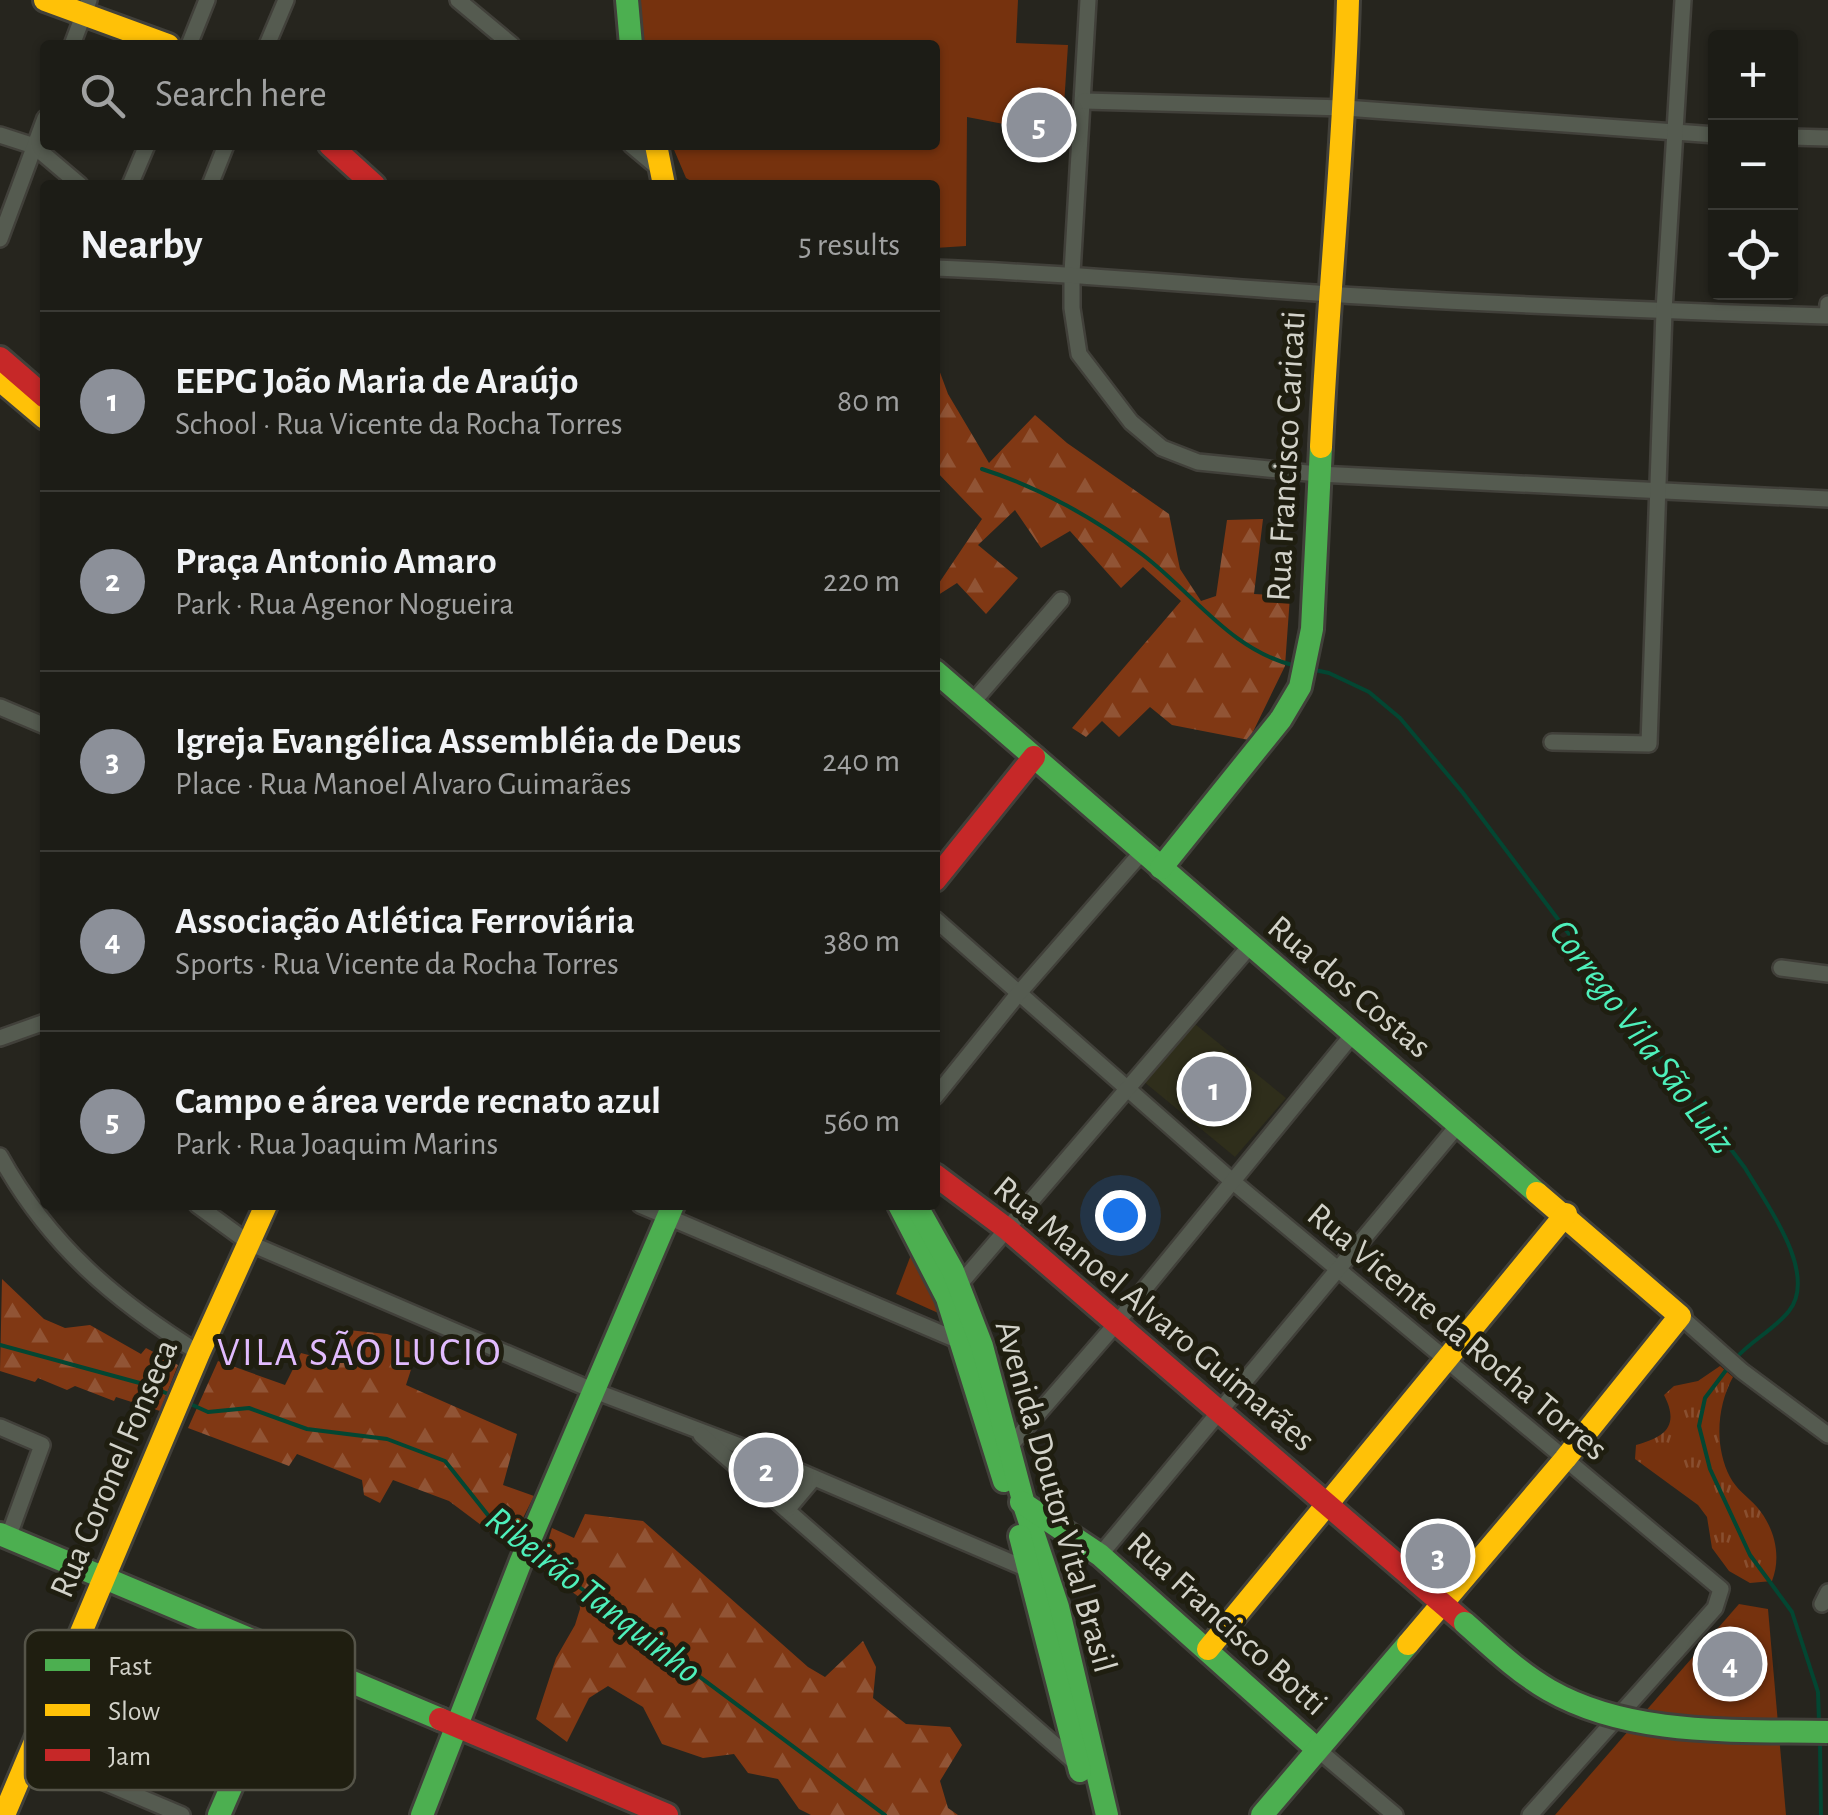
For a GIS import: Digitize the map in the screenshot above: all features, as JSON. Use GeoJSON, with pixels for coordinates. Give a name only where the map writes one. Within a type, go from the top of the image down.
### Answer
{"type":"FeatureCollection","features":[{"type":"Feature","properties":{"kind":"street"},"geometry":{"type":"LineString","coordinates":[[45,0],[86,7],[157,40]]}},
{"type":"Feature","properties":{"kind":"street"},"geometry":{"type":"LineString","coordinates":[[191,40],[207,0]]}},
{"type":"Feature","properties":{"kind":"street"},"geometry":{"type":"LineString","coordinates":[[269,40],[286,0]]}},
{"type":"Feature","properties":{"kind":"street"},"geometry":{"type":"LineString","coordinates":[[458,0],[506,40]]}},
{"type":"Feature","properties":{"kind":"street"},"geometry":{"type":"LineString","coordinates":[[627,0],[631,40]]}},
{"type":"Feature","properties":{"kind":"street"},"geometry":{"type":"LineString","coordinates":[[1088,0],[1072,273],[1072,308],[1079,354],[1131,422],[1162,448],[1198,462],[1318,474],[1828,500]]}},
{"type":"Feature","properties":{"kind":"street","name":"Rua Francisco Caricati"},"geometry":{"type":"LineString","coordinates":[[1161,868],[1282,719],[1300,687],[1312,630],[1328,294],[1344,108],[1348,0]]}},
{"type":"Feature","properties":{"kind":"street"},"geometry":{"type":"LineString","coordinates":[[1552,742],[1649,744],[1664,311],[1683,0]]}},
{"type":"Feature","properties":{"kind":"street"},"geometry":{"type":"LineString","coordinates":[[74,40],[86,7]]}},
{"type":"Feature","properties":{"kind":"street"},"geometry":{"type":"LineString","coordinates":[[1084,101],[1344,108],[1708,134]]}},
{"type":"Feature","properties":{"kind":"street"},"geometry":{"type":"LineString","coordinates":[[0,238],[40,131]]}},
{"type":"Feature","properties":{"kind":"street"},"geometry":{"type":"LineString","coordinates":[[0,135],[34,146],[74,180]]}},
{"type":"Feature","properties":{"kind":"street"},"geometry":{"type":"LineString","coordinates":[[1798,137],[1828,138]]}},
{"type":"Feature","properties":{"kind":"street"},"geometry":{"type":"LineString","coordinates":[[132,180],[145,150]]}},
{"type":"Feature","properties":{"kind":"street"},"geometry":{"type":"LineString","coordinates":[[212,180],[224,150]]}},
{"type":"Feature","properties":{"kind":"street"},"geometry":{"type":"LineString","coordinates":[[336,150],[368,180]]}},
{"type":"Feature","properties":{"kind":"street"},"geometry":{"type":"LineString","coordinates":[[636,150],[663,178]]}},
{"type":"Feature","properties":{"kind":"street"},"geometry":{"type":"LineString","coordinates":[[657,150],[663,178]]}},
{"type":"Feature","properties":{"kind":"street"},"geometry":{"type":"LineString","coordinates":[[940,268],[1664,311],[1827,316],[1828,304]]}},
{"type":"Feature","properties":{"kind":"street"},"geometry":{"type":"LineString","coordinates":[[0,358],[40,393]]}},
{"type":"Feature","properties":{"kind":"street"},"geometry":{"type":"LineString","coordinates":[[0,380],[40,414]]}},
{"type":"Feature","properties":{"kind":"street"},"geometry":{"type":"LineString","coordinates":[[972,703],[1062,600]]}},
{"type":"Feature","properties":{"kind":"street","name":"Rua dos Costas"},"geometry":{"type":"LineString","coordinates":[[940,675],[1566,1214],[1720,1354],[1828,1435]]}},
{"type":"Feature","properties":{"kind":"street"},"geometry":{"type":"LineString","coordinates":[[0,707],[40,724]]}},
{"type":"Feature","properties":{"kind":"street"},"geometry":{"type":"LineString","coordinates":[[940,874],[1034,757]]}},
{"type":"Feature","properties":{"kind":"street"},"geometry":{"type":"LineString","coordinates":[[940,1091],[1142,852]]}},
{"type":"Feature","properties":{"kind":"street","name":"Rua Vicente da Rocha Torres"},"geometry":{"type":"LineString","coordinates":[[940,924],[1231,1180],[1721,1589],[1715,1608],[1530,1815]]}},
{"type":"Feature","properties":{"kind":"street"},"geometry":{"type":"LineString","coordinates":[[953,1292],[1250,946]]}},
{"type":"Feature","properties":{"kind":"street"},"geometry":{"type":"LineString","coordinates":[[1781,968],[1828,974]]}},
{"type":"Feature","properties":{"kind":"street"},"geometry":{"type":"LineString","coordinates":[[0,1038],[40,1024]]}},
{"type":"Feature","properties":{"kind":"street"},"geometry":{"type":"LineString","coordinates":[[1010,1445],[1115,1326],[1353,1034]]}},
{"type":"Feature","properties":{"kind":"street"},"geometry":{"type":"LineString","coordinates":[[1100,1555],[1459,1124]]}},
{"type":"Feature","properties":{"kind":"street"},"geometry":{"type":"LineString","coordinates":[[0,1156],[6,1182],[80,1266],[132,1310],[199,1353]]}},
{"type":"Feature","properties":{"kind":"street","name":"Rua Manoel Alvaro Guimarães"},"geometry":{"type":"LineString","coordinates":[[940,1179],[1006,1229],[1516,1668],[1562,1696],[1600,1710],[1682,1726],[1828,1732]]}},
{"type":"Feature","properties":{"kind":"street"},"geometry":{"type":"LineString","coordinates":[[204,1210],[249,1244],[1040,1574]]}},
{"type":"Feature","properties":{"kind":"street","name":"Rua Coronel Fonseca"},"geometry":{"type":"LineString","coordinates":[[81,1630],[264,1210]]}},
{"type":"Feature","properties":{"kind":"street","name":"Avenida Doutor Vital Brasil"},"geometry":{"type":"LineString","coordinates":[[902,1210],[953,1292]]}},
{"type":"Feature","properties":{"kind":"street","name":"Avenida Doutor Vital Brasil"},"geometry":{"type":"LineString","coordinates":[[918,1210],[953,1292],[1040,1574],[1097,1813]]}},
{"type":"Feature","properties":{"kind":"street"},"geometry":{"type":"LineString","coordinates":[[422,1815],[521,1560],[670,1211],[971,1346]]}},
{"type":"Feature","properties":{"kind":"street"},"geometry":{"type":"LineString","coordinates":[[1208,1649],[1566,1214]]}},
{"type":"Feature","properties":{"kind":"street"},"geometry":{"type":"LineString","coordinates":[[1262,1815],[1565,1459],[1680,1316]]}},
{"type":"Feature","properties":{"kind":"street","name":"Avenida Doutor Vital Brasil"},"geometry":{"type":"LineString","coordinates":[[971,1346],[1010,1445],[1016,1498]]}},
{"type":"Feature","properties":{"kind":"street"},"geometry":{"type":"LineString","coordinates":[[0,1427],[42,1445],[4,1536],[232,1630]]}},
{"type":"Feature","properties":{"kind":"street"},"geometry":{"type":"LineString","coordinates":[[694,1429],[1078,1765]]}},
{"type":"Feature","properties":{"kind":"street"},"geometry":{"type":"LineString","coordinates":[[740,1446],[740,1469]]}},
{"type":"Feature","properties":{"kind":"street"},"geometry":{"type":"LineString","coordinates":[[787,1510],[813,1479]]}},
{"type":"Feature","properties":{"kind":"street","name":"Rua Francisco Botti"},"geometry":{"type":"LineString","coordinates":[[1016,1498],[1100,1555],[1395,1815]]}},
{"type":"Feature","properties":{"kind":"street"},"geometry":{"type":"LineString","coordinates":[[355,1682],[667,1815]]}},
{"type":"Feature","properties":{"kind":"street"},"geometry":{"type":"LineString","coordinates":[[1037,1728],[1074,1718]]}},
{"type":"Feature","properties":{"kind":"street","name":"Avenida Doutor Vital Brasil"},"geometry":{"type":"LineString","coordinates":[[1074,1718],[1078,1765],[1097,1813]]}},
{"type":"Feature","properties":{"kind":"street","name":"Rua Coronel Fonseca"},"geometry":{"type":"LineString","coordinates":[[4,1815],[25,1765]]}},
{"type":"Feature","properties":{"kind":"street"},"geometry":{"type":"LineString","coordinates":[[123,1790],[182,1815]]}},
{"type":"Feature","properties":{"kind":"street"},"geometry":{"type":"LineString","coordinates":[[219,1815],[230,1790]]}},
{"type":"Feature","properties":{"kind":"shaded area"},"geometry":{"type":"Polygon","coordinates":[[[1195,1024],[1286,1098],[1235,1157],[1143,1081],[1195,1024]]]}},
{"type":"Feature","properties":{"kind":"green space"},"geometry":{"type":"Polygon","coordinates":[[[636,0],[1018,0],[1016,43],[1068,45],[1062,135],[967,117],[966,246],[940,248],[940,180],[689,180],[674,150],[940,150],[940,40],[632,40],[636,0]]]}},
{"type":"Feature","properties":{"kind":"green space"},"geometry":{"type":"Polygon","coordinates":[[[940,372],[948,394],[989,463],[1035,415],[1067,443],[1169,514],[1180,569],[1201,601],[1216,596],[1227,520],[1263,519],[1254,594],[1290,596],[1285,666],[1249,740],[1172,725],[1150,707],[1119,737],[1102,721],[1086,737],[1072,728],[1181,601],[1143,567],[1121,588],[1070,531],[1041,548],[1015,510],[978,545],[1018,578],[986,614],[957,583],[940,594],[940,582],[982,519],[940,475],[940,372]]]}},
{"type":"Feature","properties":{"kind":"green space"},"geometry":{"type":"Polygon","coordinates":[[[914,1247],[947,1317],[896,1294],[914,1247]]]}},
{"type":"Feature","properties":{"kind":"green space"},"geometry":{"type":"Polygon","coordinates":[[[2,1279],[44,1319],[65,1328],[90,1325],[141,1354],[146,1348],[178,1365],[160,1411],[116,1397],[114,1401],[75,1386],[67,1390],[38,1378],[35,1382],[0,1371],[2,1279]]]}},
{"type":"Feature","properties":{"kind":"green space"},"geometry":{"type":"Polygon","coordinates":[[[348,1330],[387,1334],[419,1345],[406,1385],[517,1434],[503,1485],[534,1496],[509,1546],[449,1501],[393,1480],[380,1503],[364,1495],[362,1480],[297,1454],[289,1466],[188,1428],[218,1361],[285,1385],[301,1353],[335,1362],[348,1330]]]}},
{"type":"Feature","properties":{"kind":"green space"},"geometry":{"type":"Polygon","coordinates":[[[1720,1366],[1733,1377],[1721,1413],[1721,1452],[1733,1481],[1757,1507],[1772,1532],[1776,1561],[1772,1581],[1750,1583],[1729,1571],[1712,1548],[1707,1517],[1698,1505],[1635,1459],[1636,1445],[1667,1429],[1670,1415],[1664,1395],[1674,1386],[1698,1381],[1720,1366]]]}},
{"type":"Feature","properties":{"kind":"green space"},"geometry":{"type":"Polygon","coordinates":[[[747,1458],[802,1482],[787,1498],[747,1458]]]}},
{"type":"Feature","properties":{"kind":"green space"},"geometry":{"type":"Polygon","coordinates":[[[585,1514],[643,1521],[808,1667],[825,1677],[863,1641],[876,1667],[873,1698],[906,1724],[950,1727],[962,1745],[940,1781],[948,1808],[958,1815],[811,1815],[799,1809],[778,1779],[748,1773],[734,1754],[703,1758],[662,1744],[643,1707],[608,1686],[589,1698],[567,1742],[536,1719],[556,1658],[580,1609],[579,1597],[540,1568],[552,1528],[574,1538],[585,1514]]]}},
{"type":"Feature","properties":{"kind":"green space"},"geometry":{"type":"Polygon","coordinates":[[[1739,1604],[1768,1609],[1786,1815],[1555,1815],[1739,1604]]]}},
{"type":"Feature","properties":{"kind":"waterway","name":"Corrego Vila São Luiz"},"geometry":{"type":"LineString","coordinates":[[982,469],[1046,495],[1106,529],[1162,570],[1232,635],[1273,659],[1296,666]]}},
{"type":"Feature","properties":{"kind":"waterway","name":"Corrego Vila São Luiz"},"geometry":{"type":"LineString","coordinates":[[1310,669],[1329,673],[1369,692],[1400,718],[1463,793],[1765,1199],[1794,1258],[1797,1295],[1789,1311],[1736,1358]]}},
{"type":"Feature","properties":{"kind":"waterway","name":"Ribeirão Tanquinho"},"geometry":{"type":"LineString","coordinates":[[0,1345],[147,1385],[173,1396]]}},
{"type":"Feature","properties":{"kind":"waterway","name":"Corrego Vila São Luiz"},"geometry":{"type":"LineString","coordinates":[[1730,1365],[1705,1398],[1699,1426],[1710,1469],[1750,1555],[1792,1612],[1818,1692],[1819,1723]]}},
{"type":"Feature","properties":{"kind":"waterway","name":"Ribeirão Tanquinho"},"geometry":{"type":"LineString","coordinates":[[186,1402],[208,1412],[249,1408],[307,1429],[387,1439],[445,1461],[495,1524],[519,1542]]}},
{"type":"Feature","properties":{"kind":"waterway","name":"Ribeirão Tanquinho"},"geometry":{"type":"LineString","coordinates":[[535,1554],[885,1815]]}},
{"type":"Feature","properties":{"kind":"waterway","name":"Corrego Vila São Luiz"},"geometry":{"type":"LineString","coordinates":[[1820,1743],[1821,1815]]}},
{"type":"Feature","properties":{"kind":"traffic: fast"},"geometry":{"type":"LineString","coordinates":[[627,0],[631,40]]}},
{"type":"Feature","properties":{"kind":"traffic: fast"},"geometry":{"type":"LineString","coordinates":[[1161,868],[1281,719],[1300,687],[1312,629],[1321,447]]}},
{"type":"Feature","properties":{"kind":"traffic: fast"},"geometry":{"type":"LineString","coordinates":[[940,675],[1537,1193]]}},
{"type":"Feature","properties":{"kind":"traffic: fast"},"geometry":{"type":"LineString","coordinates":[[422,1815],[521,1561],[671,1210]]}},
{"type":"Feature","properties":{"kind":"traffic: fast"},"geometry":{"type":"LineString","coordinates":[[902,1210],[947,1298],[1004,1481]]}},
{"type":"Feature","properties":{"kind":"traffic: fast"},"geometry":{"type":"LineString","coordinates":[[919,1210],[953,1271],[982,1346],[1025,1508],[1058,1607],[1107,1815]]}},
{"type":"Feature","properties":{"kind":"traffic: fast"},"geometry":{"type":"LineString","coordinates":[[1021,1502],[1100,1555],[1317,1749]]}},
{"type":"Feature","properties":{"kind":"traffic: fast"},"geometry":{"type":"LineString","coordinates":[[0,1534],[228,1630]]}},
{"type":"Feature","properties":{"kind":"traffic: fast"},"geometry":{"type":"LineString","coordinates":[[1020,1536],[1080,1771]]}},
{"type":"Feature","properties":{"kind":"traffic: fast"},"geometry":{"type":"LineString","coordinates":[[1465,1623],[1549,1690],[1614,1716],[1685,1728],[1828,1732]]}},
{"type":"Feature","properties":{"kind":"traffic: fast"},"geometry":{"type":"LineString","coordinates":[[1262,1815],[1408,1644]]}},
{"type":"Feature","properties":{"kind":"traffic: fast"},"geometry":{"type":"LineString","coordinates":[[355,1683],[440,1719]]}},
{"type":"Feature","properties":{"kind":"traffic: fast"},"geometry":{"type":"LineString","coordinates":[[219,1815],[230,1790]]}},
{"type":"Feature","properties":{"kind":"traffic: slow"},"geometry":{"type":"LineString","coordinates":[[45,0],[154,40]]}},
{"type":"Feature","properties":{"kind":"traffic: slow"},"geometry":{"type":"LineString","coordinates":[[1321,447],[1348,0]]}},
{"type":"Feature","properties":{"kind":"traffic: slow"},"geometry":{"type":"LineString","coordinates":[[657,150],[663,180]]}},
{"type":"Feature","properties":{"kind":"traffic: slow"},"geometry":{"type":"LineString","coordinates":[[0,380],[40,414]]}},
{"type":"Feature","properties":{"kind":"traffic: slow"},"geometry":{"type":"LineString","coordinates":[[1408,1644],[1680,1316],[1537,1193]]}},
{"type":"Feature","properties":{"kind":"traffic: slow"},"geometry":{"type":"LineString","coordinates":[[82,1630],[264,1210]]}},
{"type":"Feature","properties":{"kind":"traffic: slow"},"geometry":{"type":"LineString","coordinates":[[1208,1649],[1566,1214]]}},
{"type":"Feature","properties":{"kind":"traffic: slow"},"geometry":{"type":"LineString","coordinates":[[4,1815],[25,1765]]}},
{"type":"Feature","properties":{"kind":"traffic: jam"},"geometry":{"type":"LineString","coordinates":[[336,150],[368,180]]}},
{"type":"Feature","properties":{"kind":"traffic: jam"},"geometry":{"type":"LineString","coordinates":[[0,358],[40,393]]}},
{"type":"Feature","properties":{"kind":"traffic: jam"},"geometry":{"type":"LineString","coordinates":[[940,874],[1034,757]]}},
{"type":"Feature","properties":{"kind":"traffic: jam"},"geometry":{"type":"LineString","coordinates":[[940,1179],[1007,1229],[1465,1623]]}},
{"type":"Feature","properties":{"kind":"traffic: jam"},"geometry":{"type":"LineString","coordinates":[[440,1719],[667,1815]]}},
{"type":"Feature","properties":{"kind":"place","name":"Campo e área verde recnato azul"},"geometry":{"type":"Point","coordinates":[1039,125]}},
{"type":"Feature","properties":{"kind":"place","name":"EEPG João Maria de Araújo"},"geometry":{"type":"Point","coordinates":[1214,1089]}},
{"type":"Feature","properties":{"kind":"place","name":"Praça Antonio Amaro"},"geometry":{"type":"Point","coordinates":[766,1470]}},
{"type":"Feature","properties":{"kind":"place","name":"Igreja Evangélica Assembléia de Deus"},"geometry":{"type":"Point","coordinates":[1438,1556]}},
{"type":"Feature","properties":{"kind":"place","name":"Associação Atlética Ferroviária"},"geometry":{"type":"Point","coordinates":[1730,1664]}},
{"type":"Feature","properties":{"kind":"district","name":"VILA SÃO LUCIO"},"geometry":{"type":"Point","coordinates":[360,1351]}}]}
